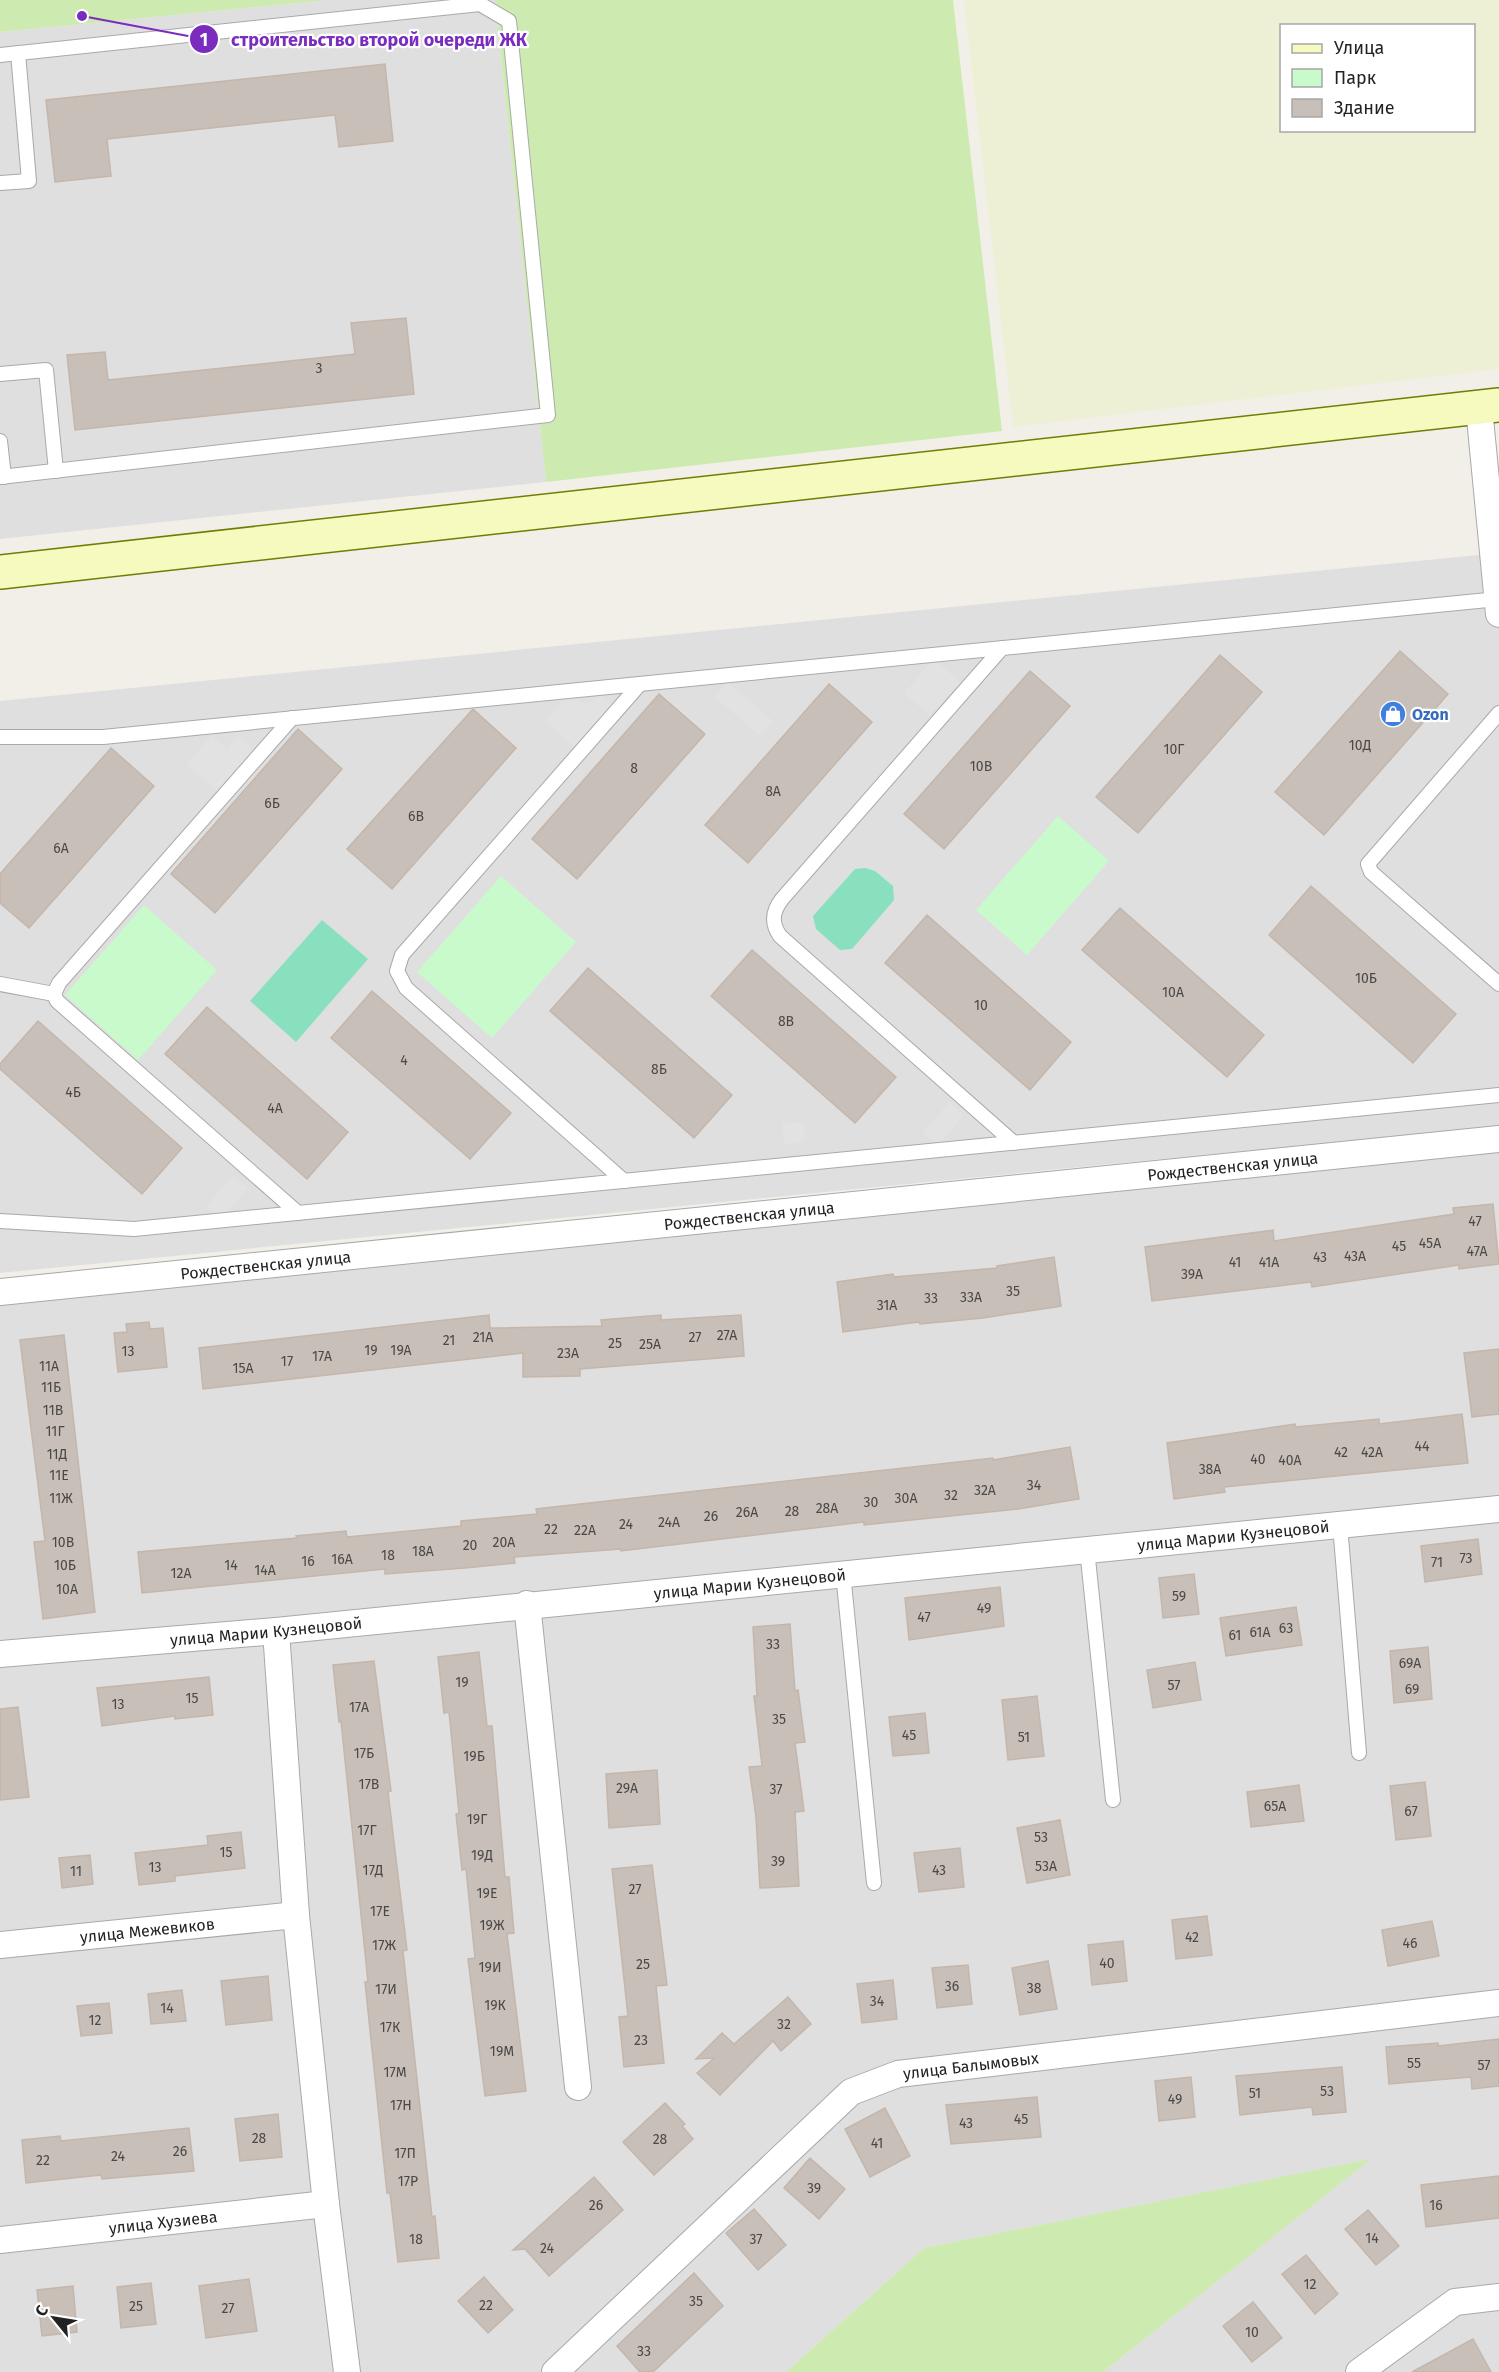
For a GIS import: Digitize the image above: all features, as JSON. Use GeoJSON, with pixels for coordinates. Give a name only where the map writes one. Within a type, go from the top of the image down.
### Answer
{"type":"FeatureCollection","features":[{"type":"Feature","properties":{"kind":"street"},"geometry":{"type":"LineString","coordinates":[[0,572],[1489,406],[1498,599]]}},
{"type":"Feature","properties":{"kind":"street","name":"Рождественская улица"},"geometry":{"type":"LineString","coordinates":[[0,1292],[1499,1139]]}},
{"type":"Feature","properties":{"kind":"street","name":"улица Марии Кузнецовой"},"geometry":{"type":"LineString","coordinates":[[0,1654],[276,1631],[527,1604],[1499,1509]]}},
{"type":"Feature","properties":{"kind":"street"},"geometry":{"type":"LineString","coordinates":[[527,1604],[578,2087]]}},
{"type":"Feature","properties":{"kind":"street"},"geometry":{"type":"LineString","coordinates":[[276,1631],[296,1915],[326,2204],[347,2372]]}},
{"type":"Feature","properties":{"kind":"street","name":"улица Межевиков"},"geometry":{"type":"LineString","coordinates":[[0,1945],[296,1915]]}},
{"type":"Feature","properties":{"kind":"street","name":"улица Балымовых"},"geometry":{"type":"LineString","coordinates":[[555,2372],[851,2092],[898,2074],[1499,2003]]}},
{"type":"Feature","properties":{"kind":"street","name":"улица Хузиева"},"geometry":{"type":"LineString","coordinates":[[0,2240],[326,2204]]}},
{"type":"Feature","properties":{"kind":"street"},"geometry":{"type":"LineString","coordinates":[[1359,2372],[1455,2302],[1499,2297]]}},
{"type":"Feature","properties":{"kind":"lane"},"geometry":{"type":"LineString","coordinates":[[0,55],[480,4],[509,21],[548,415],[2,477],[0,441]]}},
{"type":"Feature","properties":{"kind":"lane"},"geometry":{"type":"LineString","coordinates":[[0,183],[29,181],[18,53]]}},
{"type":"Feature","properties":{"kind":"lane"},"geometry":{"type":"LineString","coordinates":[[0,374],[46,370],[56,471]]}},
{"type":"Feature","properties":{"kind":"lane"},"geometry":{"type":"LineString","coordinates":[[0,737],[104,737],[1498,599]]}},
{"type":"Feature","properties":{"kind":"lane"},"geometry":{"type":"LineString","coordinates":[[1002,648],[782,899],[776,907],[773,920],[780,936],[1014,1143]]}},
{"type":"Feature","properties":{"kind":"lane"},"geometry":{"type":"LineString","coordinates":[[624,1181],[406,988],[397,971],[402,955],[640,684]]}},
{"type":"Feature","properties":{"kind":"lane"},"geometry":{"type":"LineString","coordinates":[[1499,713],[1369,860],[1368,866],[1371,872],[1499,984]]}},
{"type":"Feature","properties":{"kind":"lane"},"geometry":{"type":"LineString","coordinates":[[292,718],[59,983],[54,994],[57,1001],[298,1213]]}},
{"type":"Feature","properties":{"kind":"lane"},"geometry":{"type":"LineString","coordinates":[[0,984],[54,994]]}},
{"type":"Feature","properties":{"kind":"lane"},"geometry":{"type":"LineString","coordinates":[[0,1221],[134,1229],[1499,1095]]}},
{"type":"Feature","properties":{"kind":"lane"},"geometry":{"type":"LineString","coordinates":[[1340,1525],[1359,1753]]}},
{"type":"Feature","properties":{"kind":"lane"},"geometry":{"type":"LineString","coordinates":[[1087,1549],[1113,1800]]}},
{"type":"Feature","properties":{"kind":"lane"},"geometry":{"type":"LineString","coordinates":[[843,1573],[874,1883]]}},
{"type":"Feature","properties":{"kind":"shaded area"},"geometry":{"type":"Polygon","coordinates":[[[329,0],[495,0],[546,482],[0,539],[0,32],[329,0]]]}},
{"type":"Feature","properties":{"kind":"shaded area"},"geometry":{"type":"Polygon","coordinates":[[[1499,553],[1499,1126],[0,1273],[0,701],[1499,553]]]}},
{"type":"Feature","properties":{"kind":"shaded area"},"geometry":{"type":"Polygon","coordinates":[[[934,659],[960,682],[929,716],[904,693],[934,659]]]}},
{"type":"Feature","properties":{"kind":"shaded area"},"geometry":{"type":"Polygon","coordinates":[[[728,682],[773,721],[760,736],[715,697],[728,682]]]}},
{"type":"Feature","properties":{"kind":"shaded area"},"geometry":{"type":"Polygon","coordinates":[[[570,693],[586,706],[598,693],[614,707],[577,749],[545,721],[570,693]]]}},
{"type":"Feature","properties":{"kind":"shaded area"},"geometry":{"type":"Polygon","coordinates":[[[211,736],[227,749],[239,736],[254,749],[217,791],[186,764],[211,736]]]}},
{"type":"Feature","properties":{"kind":"shaded area"},"geometry":{"type":"Polygon","coordinates":[[[949,1102],[964,1115],[938,1146],[922,1133],[949,1102]]]}},
{"type":"Feature","properties":{"kind":"shaded area"},"geometry":{"type":"Polygon","coordinates":[[[803,1122],[805,1142],[785,1144],[782,1124],[803,1122]]]}},
{"type":"Feature","properties":{"kind":"shaded area"},"geometry":{"type":"Polygon","coordinates":[[[1499,1152],[1499,2372],[1103,2372],[1369,2160],[924,2248],[786,2372],[0,2372],[0,1305],[387,1265],[687,1224],[1499,1152]]]}},
{"type":"Feature","properties":{"kind":"shaded area"},"geometry":{"type":"Polygon","coordinates":[[[233,1176],[248,1188],[221,1219],[206,1206],[233,1176]]]}},
{"type":"Feature","properties":{"kind":"green space"},"geometry":{"type":"Polygon","coordinates":[[[0,0],[329,0],[0,32],[0,0]]]}},
{"type":"Feature","properties":{"kind":"green space"},"geometry":{"type":"Polygon","coordinates":[[[495,0],[953,0],[1002,431],[546,482],[495,0]]]}},
{"type":"Feature","properties":{"kind":"green space"},"geometry":{"type":"Polygon","coordinates":[[[964,0],[1499,0],[1499,369],[1013,427],[964,0]]]}},
{"type":"Feature","properties":{"kind":"green space"},"geometry":{"type":"Polygon","coordinates":[[[1058,816],[1109,861],[1027,955],[976,910],[1058,816]]]}},
{"type":"Feature","properties":{"kind":"green space"},"geometry":{"type":"Polygon","coordinates":[[[865,868],[875,871],[893,886],[894,900],[852,949],[840,950],[816,929],[813,916],[855,869],[865,868]]]}},
{"type":"Feature","properties":{"kind":"green space"},"geometry":{"type":"Polygon","coordinates":[[[501,876],[576,942],[492,1038],[417,972],[501,876]]]}},
{"type":"Feature","properties":{"kind":"green space"},"geometry":{"type":"Polygon","coordinates":[[[144,905],[217,970],[138,1060],[65,995],[144,905]]]}},
{"type":"Feature","properties":{"kind":"green space"},"geometry":{"type":"Polygon","coordinates":[[[322,920],[368,959],[296,1042],[250,1001],[322,920]]]}},
{"type":"Feature","properties":{"kind":"green space"},"geometry":{"type":"Polygon","coordinates":[[[1371,2159],[1103,2372],[786,2372],[924,2248],[1371,2159]]]}},
{"type":"Feature","properties":{"kind":"building"},"geometry":{"type":"Polygon","coordinates":[[[385,64],[393,141],[339,147],[335,115],[107,139],[111,176],[55,182],[46,100],[385,64]]]}},
{"type":"Feature","properties":{"kind":"building"},"geometry":{"type":"Polygon","coordinates":[[[406,318],[414,394],[75,430],[67,355],[105,352],[108,380],[355,354],[351,323],[406,318]]]}},
{"type":"Feature","properties":{"kind":"building"},"geometry":{"type":"Polygon","coordinates":[[[1400,651],[1448,694],[1324,835],[1275,792],[1400,651]]]}},
{"type":"Feature","properties":{"kind":"building"},"geometry":{"type":"Polygon","coordinates":[[[1220,655],[1262,692],[1138,833],[1096,797],[1220,655]]]}},
{"type":"Feature","properties":{"kind":"building"},"geometry":{"type":"Polygon","coordinates":[[[1030,671],[1070,706],[944,849],[904,814],[1030,671]]]}},
{"type":"Feature","properties":{"kind":"building"},"geometry":{"type":"Polygon","coordinates":[[[829,684],[872,722],[748,863],[705,825],[829,684]]]}},
{"type":"Feature","properties":{"kind":"building"},"geometry":{"type":"Polygon","coordinates":[[[659,694],[705,734],[577,879],[532,839],[659,694]]]}},
{"type":"Feature","properties":{"kind":"building"},"geometry":{"type":"Polygon","coordinates":[[[473,709],[516,748],[392,889],[347,849],[473,709]]]}},
{"type":"Feature","properties":{"kind":"building"},"geometry":{"type":"Polygon","coordinates":[[[298,729],[342,769],[215,913],[171,874],[298,729]]]}},
{"type":"Feature","properties":{"kind":"building"},"geometry":{"type":"Polygon","coordinates":[[[111,748],[154,786],[29,928],[0,903],[0,874],[111,748]]]}},
{"type":"Feature","properties":{"kind":"building"},"geometry":{"type":"Polygon","coordinates":[[[1311,886],[1456,1014],[1413,1063],[1269,935],[1311,886]]]}},
{"type":"Feature","properties":{"kind":"building"},"geometry":{"type":"Polygon","coordinates":[[[1120,908],[1264,1035],[1227,1077],[1082,950],[1120,908]]]}},
{"type":"Feature","properties":{"kind":"building"},"geometry":{"type":"Polygon","coordinates":[[[927,915],[1071,1042],[1030,1090],[885,963],[927,915]]]}},
{"type":"Feature","properties":{"kind":"building"},"geometry":{"type":"Polygon","coordinates":[[[752,950],[896,1077],[855,1123],[711,996],[752,950]]]}},
{"type":"Feature","properties":{"kind":"building"},"geometry":{"type":"Polygon","coordinates":[[[588,968],[732,1095],[694,1138],[550,1011],[588,968]]]}},
{"type":"Feature","properties":{"kind":"building"},"geometry":{"type":"Polygon","coordinates":[[[372,991],[511,1113],[470,1159],[331,1038],[372,991]]]}},
{"type":"Feature","properties":{"kind":"building"},"geometry":{"type":"Polygon","coordinates":[[[207,1007],[348,1132],[307,1179],[165,1054],[207,1007]]]}},
{"type":"Feature","properties":{"kind":"building"},"geometry":{"type":"Polygon","coordinates":[[[38,1021],[182,1148],[142,1194],[0,1069],[0,1064],[38,1021]]]}},
{"type":"Feature","properties":{"kind":"building"},"geometry":{"type":"Polygon","coordinates":[[[1493,1204],[1499,1264],[1459,1269],[1459,1265],[1312,1287],[1311,1282],[1152,1301],[1145,1247],[1273,1230],[1274,1241],[1454,1214],[1453,1208],[1493,1204]]]}},
{"type":"Feature","properties":{"kind":"building"},"geometry":{"type":"Polygon","coordinates":[[[1054,1257],[1061,1306],[983,1318],[920,1324],[919,1322],[843,1332],[837,1282],[893,1274],[894,1277],[997,1268],[997,1266],[1054,1257]]]}},
{"type":"Feature","properties":{"kind":"building"},"geometry":{"type":"Polygon","coordinates":[[[489,1315],[490,1328],[602,1326],[601,1320],[661,1315],[661,1320],[741,1315],[744,1356],[580,1369],[580,1376],[523,1377],[523,1353],[203,1389],[199,1348],[489,1315]]]}},
{"type":"Feature","properties":{"kind":"building"},"geometry":{"type":"Polygon","coordinates":[[[149,1322],[150,1329],[163,1328],[167,1367],[118,1372],[114,1333],[127,1332],[126,1324],[149,1322]]]}},
{"type":"Feature","properties":{"kind":"building"},"geometry":{"type":"Polygon","coordinates":[[[64,1335],[95,1612],[43,1619],[34,1542],[45,1541],[20,1340],[64,1335]]]}},
{"type":"Feature","properties":{"kind":"building"},"geometry":{"type":"Polygon","coordinates":[[[1499,1349],[1499,1414],[1472,1417],[1464,1353],[1499,1349]]]}},
{"type":"Feature","properties":{"kind":"building"},"geometry":{"type":"Polygon","coordinates":[[[1462,1414],[1468,1463],[1224,1487],[1225,1492],[1174,1499],[1167,1443],[1295,1424],[1296,1427],[1379,1419],[1379,1424],[1462,1414]]]}},
{"type":"Feature","properties":{"kind":"building"},"geometry":{"type":"Polygon","coordinates":[[[1070,1447],[1079,1499],[1018,1509],[864,1525],[864,1522],[621,1551],[621,1549],[514,1557],[515,1563],[465,1568],[385,1574],[385,1569],[142,1593],[138,1552],[297,1538],[296,1536],[346,1531],[347,1537],[461,1526],[461,1521],[537,1514],[536,1509],[993,1458],[993,1460],[1070,1447]]]}},
{"type":"Feature","properties":{"kind":"building"},"geometry":{"type":"Polygon","coordinates":[[[1478,1539],[1482,1574],[1425,1582],[1421,1546],[1478,1539]]]}},
{"type":"Feature","properties":{"kind":"building"},"geometry":{"type":"Polygon","coordinates":[[[1194,1574],[1199,1614],[1163,1618],[1159,1578],[1194,1574]]]}},
{"type":"Feature","properties":{"kind":"building"},"geometry":{"type":"Polygon","coordinates":[[[1000,1587],[1004,1626],[909,1640],[905,1598],[1000,1587]]]}},
{"type":"Feature","properties":{"kind":"building"},"geometry":{"type":"Polygon","coordinates":[[[1296,1607],[1302,1645],[1226,1656],[1220,1618],[1296,1607]]]}},
{"type":"Feature","properties":{"kind":"building"},"geometry":{"type":"Polygon","coordinates":[[[790,1624],[795,1691],[798,1690],[805,1742],[795,1743],[804,1811],[795,1812],[799,1886],[760,1888],[756,1817],[749,1767],[762,1766],[754,1696],[757,1696],[753,1627],[790,1624]]]}},
{"type":"Feature","properties":{"kind":"building"},"geometry":{"type":"Polygon","coordinates":[[[1428,1647],[1432,1699],[1394,1703],[1390,1651],[1428,1647]]]}},
{"type":"Feature","properties":{"kind":"building"},"geometry":{"type":"Polygon","coordinates":[[[479,1652],[487,1726],[492,1726],[505,1877],[509,1877],[514,1933],[507,1934],[526,2091],[485,2096],[468,1959],[475,1958],[466,1869],[462,1870],[449,1712],[444,1713],[438,1657],[479,1652]]]}},
{"type":"Feature","properties":{"kind":"building"},"geometry":{"type":"Polygon","coordinates":[[[374,1661],[391,1791],[388,1792],[407,1950],[403,1951],[432,2217],[435,2216],[439,2258],[398,2262],[390,2193],[387,2193],[365,1982],[368,1982],[341,1721],[339,1722],[333,1665],[374,1661]]]}},
{"type":"Feature","properties":{"kind":"building"},"geometry":{"type":"Polygon","coordinates":[[[1195,1662],[1201,1700],[1153,1708],[1147,1670],[1195,1662]]]}},
{"type":"Feature","properties":{"kind":"building"},"geometry":{"type":"Polygon","coordinates":[[[209,1677],[213,1715],[175,1719],[175,1716],[102,1726],[97,1688],[209,1677]]]}},
{"type":"Feature","properties":{"kind":"building"},"geometry":{"type":"Polygon","coordinates":[[[1037,1696],[1044,1756],[1008,1760],[1002,1700],[1037,1696]]]}},
{"type":"Feature","properties":{"kind":"building"},"geometry":{"type":"Polygon","coordinates":[[[18,1707],[29,1797],[0,1800],[0,1709],[18,1707]]]}},
{"type":"Feature","properties":{"kind":"building"},"geometry":{"type":"Polygon","coordinates":[[[925,1713],[929,1753],[893,1756],[889,1717],[925,1713]]]}},
{"type":"Feature","properties":{"kind":"building"},"geometry":{"type":"Polygon","coordinates":[[[657,1770],[660,1824],[609,1828],[606,1774],[657,1770]]]}},
{"type":"Feature","properties":{"kind":"building"},"geometry":{"type":"Polygon","coordinates":[[[1425,1782],[1431,1836],[1396,1840],[1390,1786],[1425,1782]]]}},
{"type":"Feature","properties":{"kind":"building"},"geometry":{"type":"Polygon","coordinates":[[[1299,1785],[1304,1821],[1251,1827],[1247,1792],[1299,1785]]]}},
{"type":"Feature","properties":{"kind":"building"},"geometry":{"type":"Polygon","coordinates":[[[1060,1820],[1070,1875],[1027,1883],[1017,1828],[1060,1820]]]}},
{"type":"Feature","properties":{"kind":"building"},"geometry":{"type":"Polygon","coordinates":[[[241,1832],[245,1868],[175,1876],[175,1881],[139,1885],[135,1853],[208,1845],[207,1836],[241,1832]]]}},
{"type":"Feature","properties":{"kind":"building"},"geometry":{"type":"Polygon","coordinates":[[[960,1848],[964,1887],[919,1892],[914,1853],[960,1848]]]}},
{"type":"Feature","properties":{"kind":"building"},"geometry":{"type":"Polygon","coordinates":[[[90,1855],[93,1884],[62,1888],[59,1858],[90,1855]]]}},
{"type":"Feature","properties":{"kind":"building"},"geometry":{"type":"Polygon","coordinates":[[[652,1865],[667,1985],[656,1986],[664,2063],[624,2067],[619,2017],[628,2016],[612,1869],[652,1865]]]}},
{"type":"Feature","properties":{"kind":"building"},"geometry":{"type":"Polygon","coordinates":[[[1207,1916],[1212,1955],[1176,1959],[1172,1920],[1207,1916]]]}},
{"type":"Feature","properties":{"kind":"building"},"geometry":{"type":"Polygon","coordinates":[[[1432,1921],[1439,1956],[1388,1966],[1382,1930],[1432,1921]]]}},
{"type":"Feature","properties":{"kind":"building"},"geometry":{"type":"Polygon","coordinates":[[[1123,1941],[1127,1981],[1092,1985],[1088,1945],[1123,1941]]]}},
{"type":"Feature","properties":{"kind":"building"},"geometry":{"type":"Polygon","coordinates":[[[1048,1961],[1057,2009],[1020,2015],[1012,1968],[1048,1961]]]}},
{"type":"Feature","properties":{"kind":"building"},"geometry":{"type":"Polygon","coordinates":[[[968,1965],[972,2004],[937,2008],[932,1968],[968,1965]]]}},
{"type":"Feature","properties":{"kind":"building"},"geometry":{"type":"Polygon","coordinates":[[[268,1976],[272,2020],[226,2025],[221,1981],[268,1976]]]}},
{"type":"Feature","properties":{"kind":"building"},"geometry":{"type":"Polygon","coordinates":[[[893,1980],[897,2019],[862,2023],[857,1984],[893,1980]]]}},
{"type":"Feature","properties":{"kind":"building"},"geometry":{"type":"Polygon","coordinates":[[[182,1990],[186,2021],[151,2024],[148,1994],[182,1990]]]}},
{"type":"Feature","properties":{"kind":"building"},"geometry":{"type":"Polygon","coordinates":[[[788,1997],[811,2024],[781,2051],[773,2041],[720,2095],[697,2073],[714,2058],[696,2059],[722,2033],[734,2044],[788,1997]]]}},
{"type":"Feature","properties":{"kind":"building"},"geometry":{"type":"Polygon","coordinates":[[[109,2003],[112,2033],[81,2036],[77,2006],[109,2003]]]}},
{"type":"Feature","properties":{"kind":"building"},"geometry":{"type":"Polygon","coordinates":[[[1499,2039],[1499,2086],[1472,2089],[1471,2077],[1389,2084],[1386,2047],[1438,2043],[1438,2046],[1499,2039]]]}},
{"type":"Feature","properties":{"kind":"building"},"geometry":{"type":"Polygon","coordinates":[[[1342,2067],[1346,2112],[1313,2115],[1312,2107],[1240,2115],[1236,2076],[1342,2067]]]}},
{"type":"Feature","properties":{"kind":"building"},"geometry":{"type":"Polygon","coordinates":[[[1191,2077],[1195,2117],[1159,2121],[1155,2081],[1191,2077]]]}},
{"type":"Feature","properties":{"kind":"building"},"geometry":{"type":"Polygon","coordinates":[[[1037,2097],[1041,2137],[951,2144],[946,2105],[1037,2097]]]}},
{"type":"Feature","properties":{"kind":"building"},"geometry":{"type":"Polygon","coordinates":[[[665,2103],[685,2124],[682,2126],[693,2139],[654,2175],[623,2142],[665,2103]]]}},
{"type":"Feature","properties":{"kind":"building"},"geometry":{"type":"Polygon","coordinates":[[[885,2108],[910,2156],[870,2177],[845,2129],[885,2108]]]}},
{"type":"Feature","properties":{"kind":"building"},"geometry":{"type":"Polygon","coordinates":[[[278,2114],[282,2157],[240,2161],[235,2119],[278,2114]]]}},
{"type":"Feature","properties":{"kind":"building"},"geometry":{"type":"Polygon","coordinates":[[[189,2128],[194,2171],[102,2179],[101,2175],[26,2183],[22,2140],[60,2136],[61,2141],[189,2128]]]}},
{"type":"Feature","properties":{"kind":"building"},"geometry":{"type":"Polygon","coordinates":[[[810,2158],[845,2189],[819,2219],[784,2188],[810,2158]]]}},
{"type":"Feature","properties":{"kind":"building"},"geometry":{"type":"Polygon","coordinates":[[[1499,2176],[1499,2218],[1426,2227],[1421,2185],[1499,2176]]]}},
{"type":"Feature","properties":{"kind":"building"},"geometry":{"type":"Polygon","coordinates":[[[594,2177],[623,2210],[549,2276],[525,2249],[513,2250],[594,2177]]]}},
{"type":"Feature","properties":{"kind":"building"},"geometry":{"type":"Polygon","coordinates":[[[754,2209],[786,2245],[758,2270],[726,2233],[754,2209]]]}},
{"type":"Feature","properties":{"kind":"building"},"geometry":{"type":"Polygon","coordinates":[[[1368,2210],[1399,2246],[1376,2265],[1345,2229],[1368,2210]]]}},
{"type":"Feature","properties":{"kind":"building"},"geometry":{"type":"Polygon","coordinates":[[[1306,2255],[1338,2294],[1315,2314],[1282,2274],[1306,2255]]]}},
{"type":"Feature","properties":{"kind":"building"},"geometry":{"type":"Polygon","coordinates":[[[694,2273],[723,2306],[653,2372],[640,2372],[617,2346],[694,2273]]]}},
{"type":"Feature","properties":{"kind":"building"},"geometry":{"type":"Polygon","coordinates":[[[484,2277],[513,2310],[488,2333],[458,2301],[484,2277]]]}},
{"type":"Feature","properties":{"kind":"building"},"geometry":{"type":"Polygon","coordinates":[[[249,2279],[257,2331],[206,2338],[199,2286],[249,2279]]]}},
{"type":"Feature","properties":{"kind":"building"},"geometry":{"type":"Polygon","coordinates":[[[151,2283],[156,2324],[121,2328],[117,2287],[151,2283]]]}},
{"type":"Feature","properties":{"kind":"building"},"geometry":{"type":"Polygon","coordinates":[[[73,2286],[77,2332],[42,2336],[37,2290],[73,2286]]]}},
{"type":"Feature","properties":{"kind":"building"},"geometry":{"type":"Polygon","coordinates":[[[1253,2302],[1282,2338],[1252,2362],[1223,2326],[1253,2302]]]}},
{"type":"Feature","properties":{"kind":"building"},"geometry":{"type":"Polygon","coordinates":[[[1473,2339],[1491,2372],[1412,2372],[1473,2339]]]}},
{"type":"Feature","properties":{"kind":"place","name":"строительство второй очереди ЖК"},"geometry":{"type":"Point","coordinates":[82,16]}},
{"type":"Feature","properties":{"kind":"place","name":"Ozon"},"geometry":{"type":"Point","coordinates":[1393,714]}}]}
